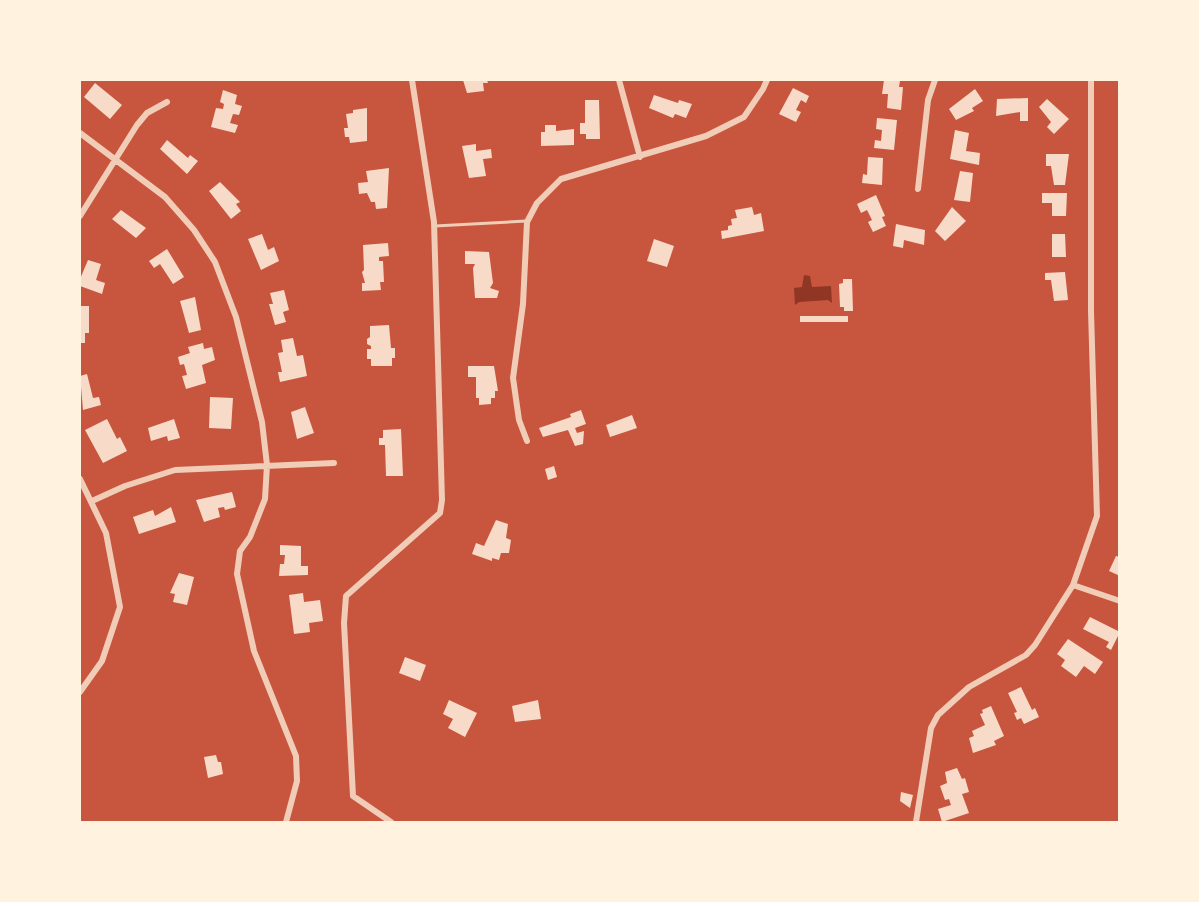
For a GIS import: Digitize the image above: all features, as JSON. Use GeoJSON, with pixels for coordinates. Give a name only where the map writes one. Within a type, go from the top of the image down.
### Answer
{"type":"FeatureCollection","features":[{"type":"Feature","properties":{"kind":"street"},"geometry":{"type":"LineString","coordinates":[[391,822],[353,796],[344,622],[346,596],[440,513],[442,500],[435,226],[412,80]]}},
{"type":"Feature","properties":{"kind":"street"},"geometry":{"type":"LineString","coordinates":[[620,80],[621,94],[640,157]]}},
{"type":"Feature","properties":{"kind":"street"},"geometry":{"type":"LineString","coordinates":[[527,441],[519,420],[513,378],[523,304],[527,222],[537,202],[561,179],[706,136],[744,117],[763,90],[767,80]]}},
{"type":"Feature","properties":{"kind":"street"},"geometry":{"type":"LineString","coordinates":[[918,189],[925,118],[930,91],[935,80]]}},
{"type":"Feature","properties":{"kind":"street"},"geometry":{"type":"LineString","coordinates":[[916,822],[931,728],[938,715],[969,687],[1026,655],[1042,635],[1073,585],[1098,516],[1091,310],[1091,80]]}},
{"type":"Feature","properties":{"kind":"street"},"geometry":{"type":"LineString","coordinates":[[80,216],[142,119],[167,102]]}},
{"type":"Feature","properties":{"kind":"street"},"geometry":{"type":"LineString","coordinates":[[80,133],[165,197],[194,230],[215,262],[236,317],[253,382],[267,465],[265,499],[250,537],[240,552],[237,574],[254,651],[296,756],[297,781],[286,822]]}},
{"type":"Feature","properties":{"kind":"street"},"geometry":{"type":"LineString","coordinates":[[92,501],[125,486],[175,470],[334,463]]}},
{"type":"Feature","properties":{"kind":"street"},"geometry":{"type":"LineString","coordinates":[[80,479],[106,533],[120,607],[102,662],[80,692]]}},
{"type":"Feature","properties":{"kind":"street"},"geometry":{"type":"LineString","coordinates":[[1073,585],[1119,601]]}},
{"type":"Feature","properties":{"kind":"lane"},"geometry":{"type":"LineString","coordinates":[[435,226],[527,222]]}},
{"type":"Feature","properties":{"kind":"shaded area"},"geometry":{"type":"Polygon","coordinates":[[[804,275],[810,276],[812,287],[831,286],[832,303],[828,300],[799,302],[795,305],[794,288],[802,287],[804,275]]]}},
{"type":"Feature","properties":{"kind":"building"},"geometry":{"type":"Polygon","coordinates":[[[463,80],[487,80],[488,83],[483,83],[484,91],[467,93],[463,80]]]}},
{"type":"Feature","properties":{"kind":"building"},"geometry":{"type":"Polygon","coordinates":[[[884,80],[900,81],[899,87],[903,87],[901,110],[887,108],[888,94],[882,94],[884,80]]]}},
{"type":"Feature","properties":{"kind":"building"},"geometry":{"type":"Polygon","coordinates":[[[95,83],[122,105],[110,119],[84,97],[95,83]]]}},
{"type":"Feature","properties":{"kind":"building"},"geometry":{"type":"Polygon","coordinates":[[[793,88],[809,96],[806,103],[801,100],[796,110],[801,112],[796,122],[779,114],[793,88]]]}},
{"type":"Feature","properties":{"kind":"building"},"geometry":{"type":"Polygon","coordinates":[[[975,89],[983,101],[972,108],[974,111],[956,120],[949,109],[975,89]]]}},
{"type":"Feature","properties":{"kind":"building"},"geometry":{"type":"Polygon","coordinates":[[[223,90],[237,95],[235,104],[242,106],[239,115],[233,114],[230,123],[238,125],[235,133],[211,127],[216,108],[223,109],[224,104],[220,102],[223,90]]]}},
{"type":"Feature","properties":{"kind":"building"},"geometry":{"type":"Polygon","coordinates":[[[654,95],[678,103],[679,100],[692,104],[686,118],[675,114],[673,118],[649,108],[654,95]]]}},
{"type":"Feature","properties":{"kind":"building"},"geometry":{"type":"Polygon","coordinates":[[[1028,98],[1028,121],[1020,121],[1020,112],[996,116],[997,99],[1028,98]]]}},
{"type":"Feature","properties":{"kind":"building"},"geometry":{"type":"Polygon","coordinates":[[[1047,99],[1069,119],[1054,134],[1047,127],[1051,122],[1039,107],[1047,99]]]}},
{"type":"Feature","properties":{"kind":"building"},"geometry":{"type":"Polygon","coordinates":[[[585,100],[599,100],[600,139],[586,139],[586,134],[580,134],[580,123],[585,123],[585,100]]]}},
{"type":"Feature","properties":{"kind":"building"},"geometry":{"type":"Polygon","coordinates":[[[367,108],[367,141],[350,143],[349,137],[345,137],[344,128],[348,128],[346,114],[353,113],[353,110],[367,108]]]}},
{"type":"Feature","properties":{"kind":"building"},"geometry":{"type":"Polygon","coordinates":[[[877,118],[897,120],[894,150],[874,148],[875,140],[881,141],[882,130],[876,129],[877,118]]]}},
{"type":"Feature","properties":{"kind":"building"},"geometry":{"type":"Polygon","coordinates":[[[545,125],[556,125],[556,131],[574,129],[574,145],[541,146],[541,132],[545,132],[545,125]]]}},
{"type":"Feature","properties":{"kind":"building"},"geometry":{"type":"Polygon","coordinates":[[[955,130],[969,133],[966,151],[980,153],[979,165],[950,159],[955,130]]]}},
{"type":"Feature","properties":{"kind":"building"},"geometry":{"type":"Polygon","coordinates":[[[167,140],[188,158],[190,155],[198,161],[187,174],[160,149],[167,140]]]}},
{"type":"Feature","properties":{"kind":"building"},"geometry":{"type":"Polygon","coordinates":[[[476,144],[476,151],[491,149],[492,158],[483,159],[486,176],[469,178],[462,146],[476,144]]]}},
{"type":"Feature","properties":{"kind":"building"},"geometry":{"type":"Polygon","coordinates":[[[1046,154],[1069,154],[1065,185],[1054,185],[1051,166],[1046,166],[1046,154]]]}},
{"type":"Feature","properties":{"kind":"building"},"geometry":{"type":"Polygon","coordinates":[[[868,157],[883,158],[882,185],[862,183],[863,174],[867,175],[868,157]]]}},
{"type":"Feature","properties":{"kind":"building"},"geometry":{"type":"Polygon","coordinates":[[[389,168],[387,208],[376,209],[375,202],[371,202],[367,193],[359,194],[358,183],[368,182],[366,171],[389,168]]]}},
{"type":"Feature","properties":{"kind":"building"},"geometry":{"type":"Polygon","coordinates":[[[960,171],[973,173],[970,202],[954,200],[960,171]]]}},
{"type":"Feature","properties":{"kind":"building"},"geometry":{"type":"Polygon","coordinates":[[[220,182],[240,202],[236,204],[241,211],[231,219],[209,191],[220,182]]]}},
{"type":"Feature","properties":{"kind":"building"},"geometry":{"type":"Polygon","coordinates":[[[1042,193],[1067,193],[1066,216],[1052,216],[1052,203],[1042,203],[1042,193]]]}},
{"type":"Feature","properties":{"kind":"building"},"geometry":{"type":"Polygon","coordinates":[[[876,195],[885,216],[882,217],[886,226],[873,232],[868,222],[872,220],[867,210],[861,213],[857,204],[876,195]]]}},
{"type":"Feature","properties":{"kind":"building"},"geometry":{"type":"Polygon","coordinates":[[[752,207],[754,215],[761,213],[764,231],[722,239],[721,231],[728,230],[728,226],[732,225],[731,219],[737,218],[735,210],[752,207]]]}},
{"type":"Feature","properties":{"kind":"building"},"geometry":{"type":"Polygon","coordinates":[[[952,207],[966,221],[945,241],[935,231],[952,207]]]}},
{"type":"Feature","properties":{"kind":"building"},"geometry":{"type":"Polygon","coordinates":[[[121,210],[146,228],[136,238],[112,219],[121,210]]]}},
{"type":"Feature","properties":{"kind":"building"},"geometry":{"type":"Polygon","coordinates":[[[896,224],[925,230],[924,245],[904,240],[903,248],[893,246],[896,224]]]}},
{"type":"Feature","properties":{"kind":"building"},"geometry":{"type":"Polygon","coordinates":[[[262,234],[268,250],[274,247],[279,261],[261,270],[248,239],[262,234]]]}},
{"type":"Feature","properties":{"kind":"building"},"geometry":{"type":"Polygon","coordinates":[[[1052,234],[1065,234],[1066,257],[1052,257],[1052,234]]]}},
{"type":"Feature","properties":{"kind":"building"},"geometry":{"type":"Polygon","coordinates":[[[654,239],[674,246],[667,267],[647,261],[654,239]]]}},
{"type":"Feature","properties":{"kind":"building"},"geometry":{"type":"Polygon","coordinates":[[[388,243],[389,256],[379,257],[379,261],[383,261],[384,282],[380,282],[381,290],[362,291],[362,283],[365,283],[362,272],[364,270],[363,245],[388,243]]]}},
{"type":"Feature","properties":{"kind":"building"},"geometry":{"type":"Polygon","coordinates":[[[167,249],[184,277],[173,284],[160,264],[154,268],[149,261],[167,249]]]}},
{"type":"Feature","properties":{"kind":"building"},"geometry":{"type":"Polygon","coordinates":[[[465,251],[489,252],[493,283],[490,288],[499,291],[497,298],[475,298],[473,268],[475,264],[465,264],[465,251]]]}},
{"type":"Feature","properties":{"kind":"building"},"geometry":{"type":"Polygon","coordinates":[[[88,260],[101,264],[96,280],[105,283],[102,294],[80,286],[80,279],[88,260]]]}},
{"type":"Feature","properties":{"kind":"building"},"geometry":{"type":"Polygon","coordinates":[[[1065,272],[1068,300],[1054,301],[1051,280],[1045,280],[1045,273],[1065,272]]]}},
{"type":"Feature","properties":{"kind":"building"},"geometry":{"type":"Polygon","coordinates":[[[843,279],[852,279],[853,311],[844,311],[844,307],[840,307],[839,284],[843,283],[843,279]]]}},
{"type":"Feature","properties":{"kind":"building"},"geometry":{"type":"Polygon","coordinates":[[[284,290],[289,310],[283,312],[286,322],[275,325],[269,304],[273,304],[270,293],[284,290]]]}},
{"type":"Feature","properties":{"kind":"building"},"geometry":{"type":"Polygon","coordinates":[[[195,297],[201,330],[189,333],[180,301],[195,297]]]}},
{"type":"Feature","properties":{"kind":"building"},"geometry":{"type":"Polygon","coordinates":[[[80,306],[89,306],[89,333],[85,333],[85,343],[80,343],[80,306]]]}},
{"type":"Feature","properties":{"kind":"building"},"geometry":{"type":"Polygon","coordinates":[[[800,316],[848,316],[848,322],[800,322],[800,316]]]}},
{"type":"Feature","properties":{"kind":"building"},"geometry":{"type":"Polygon","coordinates":[[[389,325],[391,348],[395,348],[392,366],[371,366],[371,359],[367,359],[367,349],[371,349],[371,346],[367,344],[367,339],[370,337],[370,326],[389,325]]]}},
{"type":"Feature","properties":{"kind":"building"},"geometry":{"type":"Polygon","coordinates":[[[293,338],[297,356],[303,355],[307,376],[280,382],[278,372],[282,372],[278,353],[283,352],[281,340],[293,338]]]}},
{"type":"Feature","properties":{"kind":"building"},"geometry":{"type":"Polygon","coordinates":[[[203,343],[204,349],[212,347],[215,360],[202,365],[206,383],[186,389],[182,376],[187,375],[184,364],[180,365],[178,357],[190,353],[188,347],[203,343]]]}},
{"type":"Feature","properties":{"kind":"building"},"geometry":{"type":"Polygon","coordinates":[[[468,366],[494,366],[498,391],[495,391],[495,398],[491,398],[491,404],[479,405],[479,398],[476,398],[476,377],[468,377],[468,366]]]}},
{"type":"Feature","properties":{"kind":"building"},"geometry":{"type":"Polygon","coordinates":[[[87,374],[93,398],[99,397],[101,405],[83,410],[80,376],[87,374]]]}},
{"type":"Feature","properties":{"kind":"building"},"geometry":{"type":"Polygon","coordinates":[[[210,397],[233,398],[231,429],[209,428],[210,397]]]}},
{"type":"Feature","properties":{"kind":"building"},"geometry":{"type":"Polygon","coordinates":[[[305,407],[314,433],[297,439],[291,412],[305,407]]]}},
{"type":"Feature","properties":{"kind":"building"},"geometry":{"type":"Polygon","coordinates":[[[581,410],[586,424],[575,428],[577,433],[584,431],[583,444],[575,446],[568,430],[543,437],[539,428],[571,417],[570,414],[581,410]]]}},
{"type":"Feature","properties":{"kind":"building"},"geometry":{"type":"Polygon","coordinates":[[[632,415],[637,428],[610,437],[606,425],[632,415]]]}},
{"type":"Feature","properties":{"kind":"building"},"geometry":{"type":"Polygon","coordinates":[[[107,419],[117,439],[120,437],[127,451],[103,463],[85,430],[107,419]]]}},
{"type":"Feature","properties":{"kind":"building"},"geometry":{"type":"Polygon","coordinates":[[[174,419],[180,438],[168,441],[167,436],[151,441],[148,428],[174,419]]]}},
{"type":"Feature","properties":{"kind":"building"},"geometry":{"type":"Polygon","coordinates":[[[401,429],[403,476],[386,476],[385,445],[379,445],[379,438],[383,438],[383,430],[401,429]]]}},
{"type":"Feature","properties":{"kind":"building"},"geometry":{"type":"Polygon","coordinates":[[[554,466],[557,477],[548,480],[545,469],[554,466]]]}},
{"type":"Feature","properties":{"kind":"building"},"geometry":{"type":"Polygon","coordinates":[[[232,492],[236,507],[225,510],[224,507],[218,508],[220,517],[204,522],[196,500],[232,492]]]}},
{"type":"Feature","properties":{"kind":"building"},"geometry":{"type":"Polygon","coordinates":[[[171,507],[176,522],[139,534],[133,517],[153,510],[155,516],[171,507]]]}},
{"type":"Feature","properties":{"kind":"building"},"geometry":{"type":"Polygon","coordinates":[[[496,520],[508,524],[506,538],[511,540],[509,553],[501,553],[499,560],[492,558],[492,561],[472,554],[476,543],[484,546],[496,520]]]}},
{"type":"Feature","properties":{"kind":"building"},"geometry":{"type":"Polygon","coordinates":[[[280,545],[301,546],[301,566],[308,566],[308,575],[279,576],[280,564],[284,564],[285,555],[280,555],[280,545]]]}},
{"type":"Feature","properties":{"kind":"building"},"geometry":{"type":"Polygon","coordinates":[[[1116,556],[1120,557],[1120,576],[1109,571],[1116,556]]]}},
{"type":"Feature","properties":{"kind":"building"},"geometry":{"type":"Polygon","coordinates":[[[179,573],[194,577],[187,605],[173,602],[175,594],[170,593],[179,573]]]}},
{"type":"Feature","properties":{"kind":"building"},"geometry":{"type":"Polygon","coordinates":[[[303,593],[304,602],[320,600],[323,621],[309,623],[310,632],[294,634],[289,595],[303,593]]]}},
{"type":"Feature","properties":{"kind":"building"},"geometry":{"type":"Polygon","coordinates":[[[1090,617],[1120,632],[1111,650],[1106,647],[1109,642],[1083,629],[1090,617]]]}},
{"type":"Feature","properties":{"kind":"building"},"geometry":{"type":"Polygon","coordinates":[[[1068,639],[1103,662],[1095,674],[1084,666],[1076,677],[1061,666],[1065,660],[1057,654],[1068,639]]]}},
{"type":"Feature","properties":{"kind":"building"},"geometry":{"type":"Polygon","coordinates":[[[405,657],[426,665],[420,681],[399,673],[405,657]]]}},
{"type":"Feature","properties":{"kind":"building"},"geometry":{"type":"Polygon","coordinates":[[[1021,687],[1032,710],[1035,708],[1039,717],[1024,724],[1021,718],[1017,720],[1014,713],[1017,712],[1008,693],[1021,687]]]}},
{"type":"Feature","properties":{"kind":"building"},"geometry":{"type":"Polygon","coordinates":[[[449,700],[477,713],[465,737],[448,728],[453,719],[443,714],[449,700]]]}},
{"type":"Feature","properties":{"kind":"building"},"geometry":{"type":"Polygon","coordinates":[[[538,700],[541,719],[515,722],[512,706],[538,700]]]}},
{"type":"Feature","properties":{"kind":"building"},"geometry":{"type":"Polygon","coordinates":[[[991,706],[1004,736],[994,741],[996,745],[973,753],[969,738],[974,736],[972,731],[985,725],[980,714],[983,713],[982,710],[991,706]]]}},
{"type":"Feature","properties":{"kind":"building"},"geometry":{"type":"Polygon","coordinates":[[[216,755],[218,762],[221,762],[223,774],[208,778],[204,757],[216,755]]]}},
{"type":"Feature","properties":{"kind":"building"},"geometry":{"type":"Polygon","coordinates":[[[957,768],[962,779],[965,778],[969,792],[962,794],[969,813],[942,822],[938,809],[951,805],[949,799],[945,800],[940,786],[947,783],[945,772],[957,768]]]}},
{"type":"Feature","properties":{"kind":"building"},"geometry":{"type":"Polygon","coordinates":[[[901,792],[913,795],[910,808],[900,801],[901,792]]]}}]}
